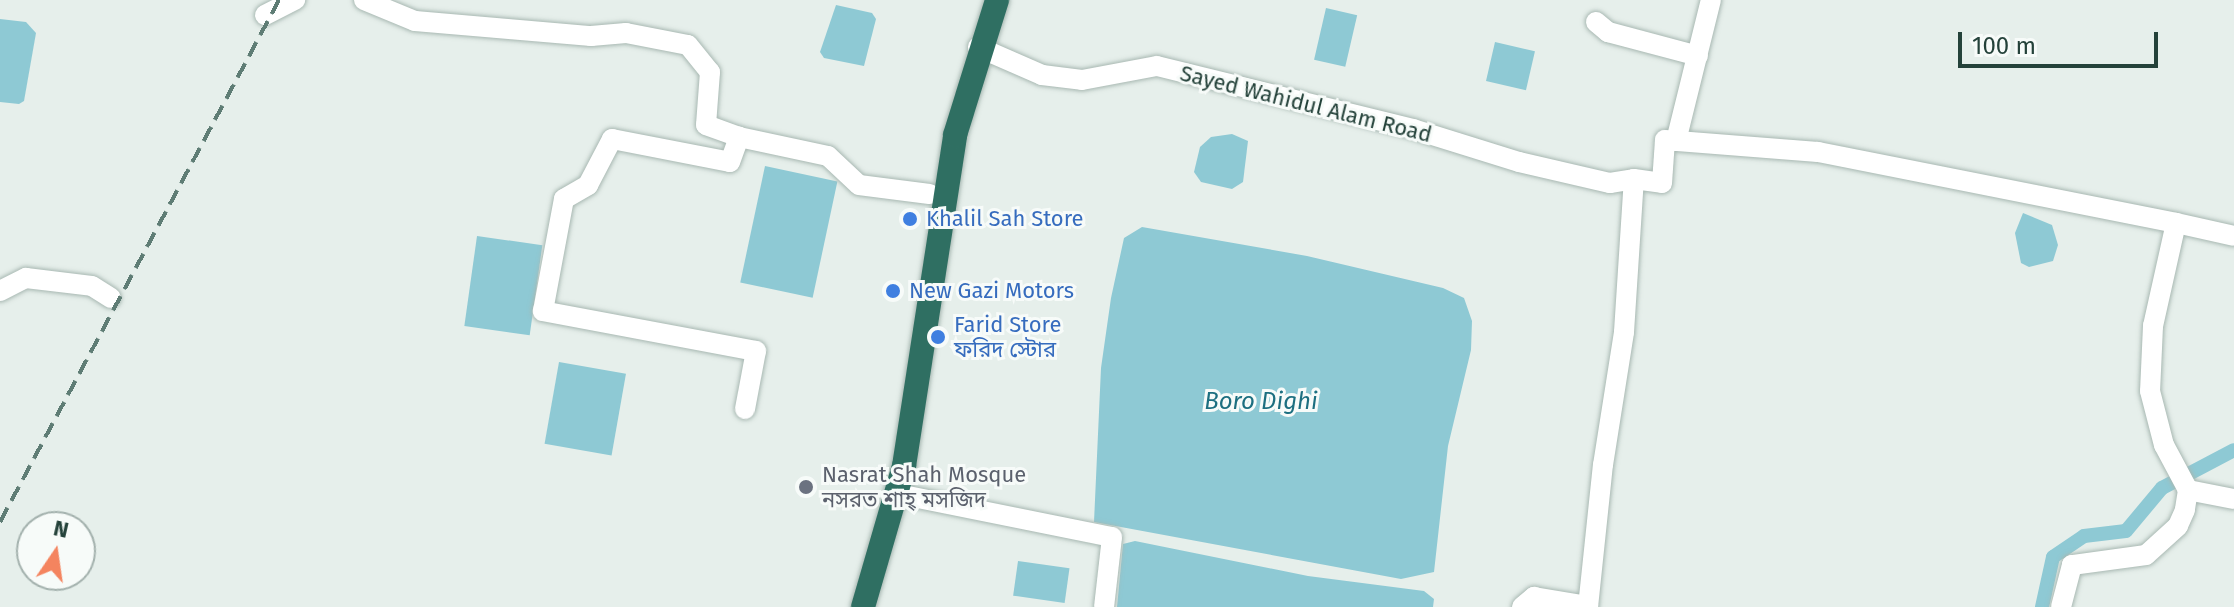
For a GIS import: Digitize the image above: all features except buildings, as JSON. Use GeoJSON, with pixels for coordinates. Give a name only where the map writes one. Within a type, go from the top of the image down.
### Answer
{"type":"FeatureCollection","features":[{"type":"Feature","properties":{"kind":"highway"},"geometry":{"type":"LineString","coordinates":[[850,607],[885,488],[929,194],[961,58],[981,0]]}},
{"type":"Feature","properties":{"kind":"highway"},"geometry":{"type":"LineString","coordinates":[[863,607],[898,494],[938,228],[978,47],[997,0]]}},
{"type":"Feature","properties":{"kind":"street"},"geometry":{"type":"LineString","coordinates":[[265,15],[295,0]]}},
{"type":"Feature","properties":{"kind":"street"},"geometry":{"type":"LineString","coordinates":[[364,0],[415,21],[591,36],[626,33],[688,45],[710,72],[706,125],[739,137],[828,156],[859,185],[929,194]]}},
{"type":"Feature","properties":{"kind":"street"},"geometry":{"type":"LineString","coordinates":[[1711,0],[1676,141],[1818,152],[2227,235]]}},
{"type":"Feature","properties":{"kind":"street"},"geometry":{"type":"LineString","coordinates":[[1596,22],[1608,32],[1698,56]]}},
{"type":"Feature","properties":{"kind":"street","name":"Sayed Wahidul Alam Road"},"geometry":{"type":"LineString","coordinates":[[978,47],[1042,75],[1082,80],[1157,66],[1413,129],[1519,162],[1610,183],[1634,179],[1662,183],[1665,140],[1676,141]]}},
{"type":"Feature","properties":{"kind":"street"},"geometry":{"type":"LineString","coordinates":[[739,137],[730,162],[612,139],[588,185],[564,199],[543,311],[756,351],[745,409]]}},
{"type":"Feature","properties":{"kind":"street"},"geometry":{"type":"LineString","coordinates":[[1522,607],[1534,597],[1588,606],[1603,465],[1624,332],[1634,179]]}},
{"type":"Feature","properties":{"kind":"street"},"geometry":{"type":"LineString","coordinates":[[2061,607],[2072,565],[2146,555],[2178,526],[2188,490],[2164,445],[2150,391],[2153,326],[2176,223]]}},
{"type":"Feature","properties":{"kind":"street"},"geometry":{"type":"LineString","coordinates":[[0,291],[26,278],[92,286],[111,298]]}},
{"type":"Feature","properties":{"kind":"street"},"geometry":{"type":"LineString","coordinates":[[2188,490],[2234,499]]}},
{"type":"Feature","properties":{"kind":"street"},"geometry":{"type":"LineString","coordinates":[[898,494],[1112,537],[1104,607]]}},
{"type":"Feature","properties":{"kind":"water"},"geometry":{"type":"Polygon","coordinates":[[[836,5],[872,13],[876,19],[864,66],[824,58],[820,52],[836,5]]]}},
{"type":"Feature","properties":{"kind":"water"},"geometry":{"type":"Polygon","coordinates":[[[1326,8],[1357,15],[1345,67],[1314,60],[1326,8]]]}},
{"type":"Feature","properties":{"kind":"water"},"geometry":{"type":"Polygon","coordinates":[[[0,19],[26,22],[36,33],[24,101],[19,104],[0,102],[0,19]]]}},
{"type":"Feature","properties":{"kind":"water"},"geometry":{"type":"Polygon","coordinates":[[[1495,42],[1535,51],[1526,90],[1486,81],[1495,42]]]}},
{"type":"Feature","properties":{"kind":"water"},"geometry":{"type":"Polygon","coordinates":[[[1232,134],[1248,141],[1243,182],[1232,189],[1201,182],[1194,172],[1200,147],[1211,137],[1232,134]]]}},
{"type":"Feature","properties":{"kind":"water"},"geometry":{"type":"Polygon","coordinates":[[[765,166],[837,181],[813,298],[740,282],[765,166]]]}},
{"type":"Feature","properties":{"kind":"water"},"geometry":{"type":"Polygon","coordinates":[[[2023,213],[2052,225],[2058,245],[2053,261],[2029,267],[2021,263],[2015,233],[2023,213]]]}},
{"type":"Feature","properties":{"kind":"water","name":"Boro Dighi"},"geometry":{"type":"Polygon","coordinates":[[[1142,227],[1307,256],[1443,288],[1464,298],[1472,321],[1471,350],[1448,446],[1434,572],[1401,579],[1094,522],[1101,368],[1111,298],[1124,238],[1142,227]]]}},
{"type":"Feature","properties":{"kind":"water"},"geometry":{"type":"Polygon","coordinates":[[[477,236],[542,245],[530,335],[464,326],[477,236]]]}},
{"type":"Feature","properties":{"kind":"water"},"geometry":{"type":"Polygon","coordinates":[[[559,362],[626,374],[612,456],[545,444],[559,362]]]}},
{"type":"Feature","properties":{"kind":"water"},"geometry":{"type":"Polygon","coordinates":[[[1135,541],[1308,576],[1424,591],[1434,599],[1433,607],[1117,607],[1123,544],[1135,541]]]}},
{"type":"Feature","properties":{"kind":"water"},"geometry":{"type":"Polygon","coordinates":[[[1018,561],[1069,568],[1065,603],[1013,596],[1018,561]]]}},
{"type":"Feature","properties":{"kind":"waterway"},"geometry":{"type":"LineString","coordinates":[[2042,607],[2053,557],[2084,536],[2126,531],[2162,488],[2234,450]]}},
{"type":"Feature","properties":{"kind":"railway"},"geometry":{"type":"LineString","coordinates":[[0,522],[279,0]]}},
{"type":"Feature","properties":{"kind":"place","name":"Khalil Sah Store"},"geometry":{"type":"Point","coordinates":[910,219]}},
{"type":"Feature","properties":{"kind":"place","name":"New Gazi Motors"},"geometry":{"type":"Point","coordinates":[893,291]}},
{"type":"Feature","properties":{"kind":"place","name":"Farid Store ফরিদ স্টোর"},"geometry":{"type":"Point","coordinates":[938,337]}},
{"type":"Feature","properties":{"kind":"place","name":"Nasrat Shah Mosque নসরত শাহ্‌ মসজিদ"},"geometry":{"type":"Point","coordinates":[806,487]}}]}
